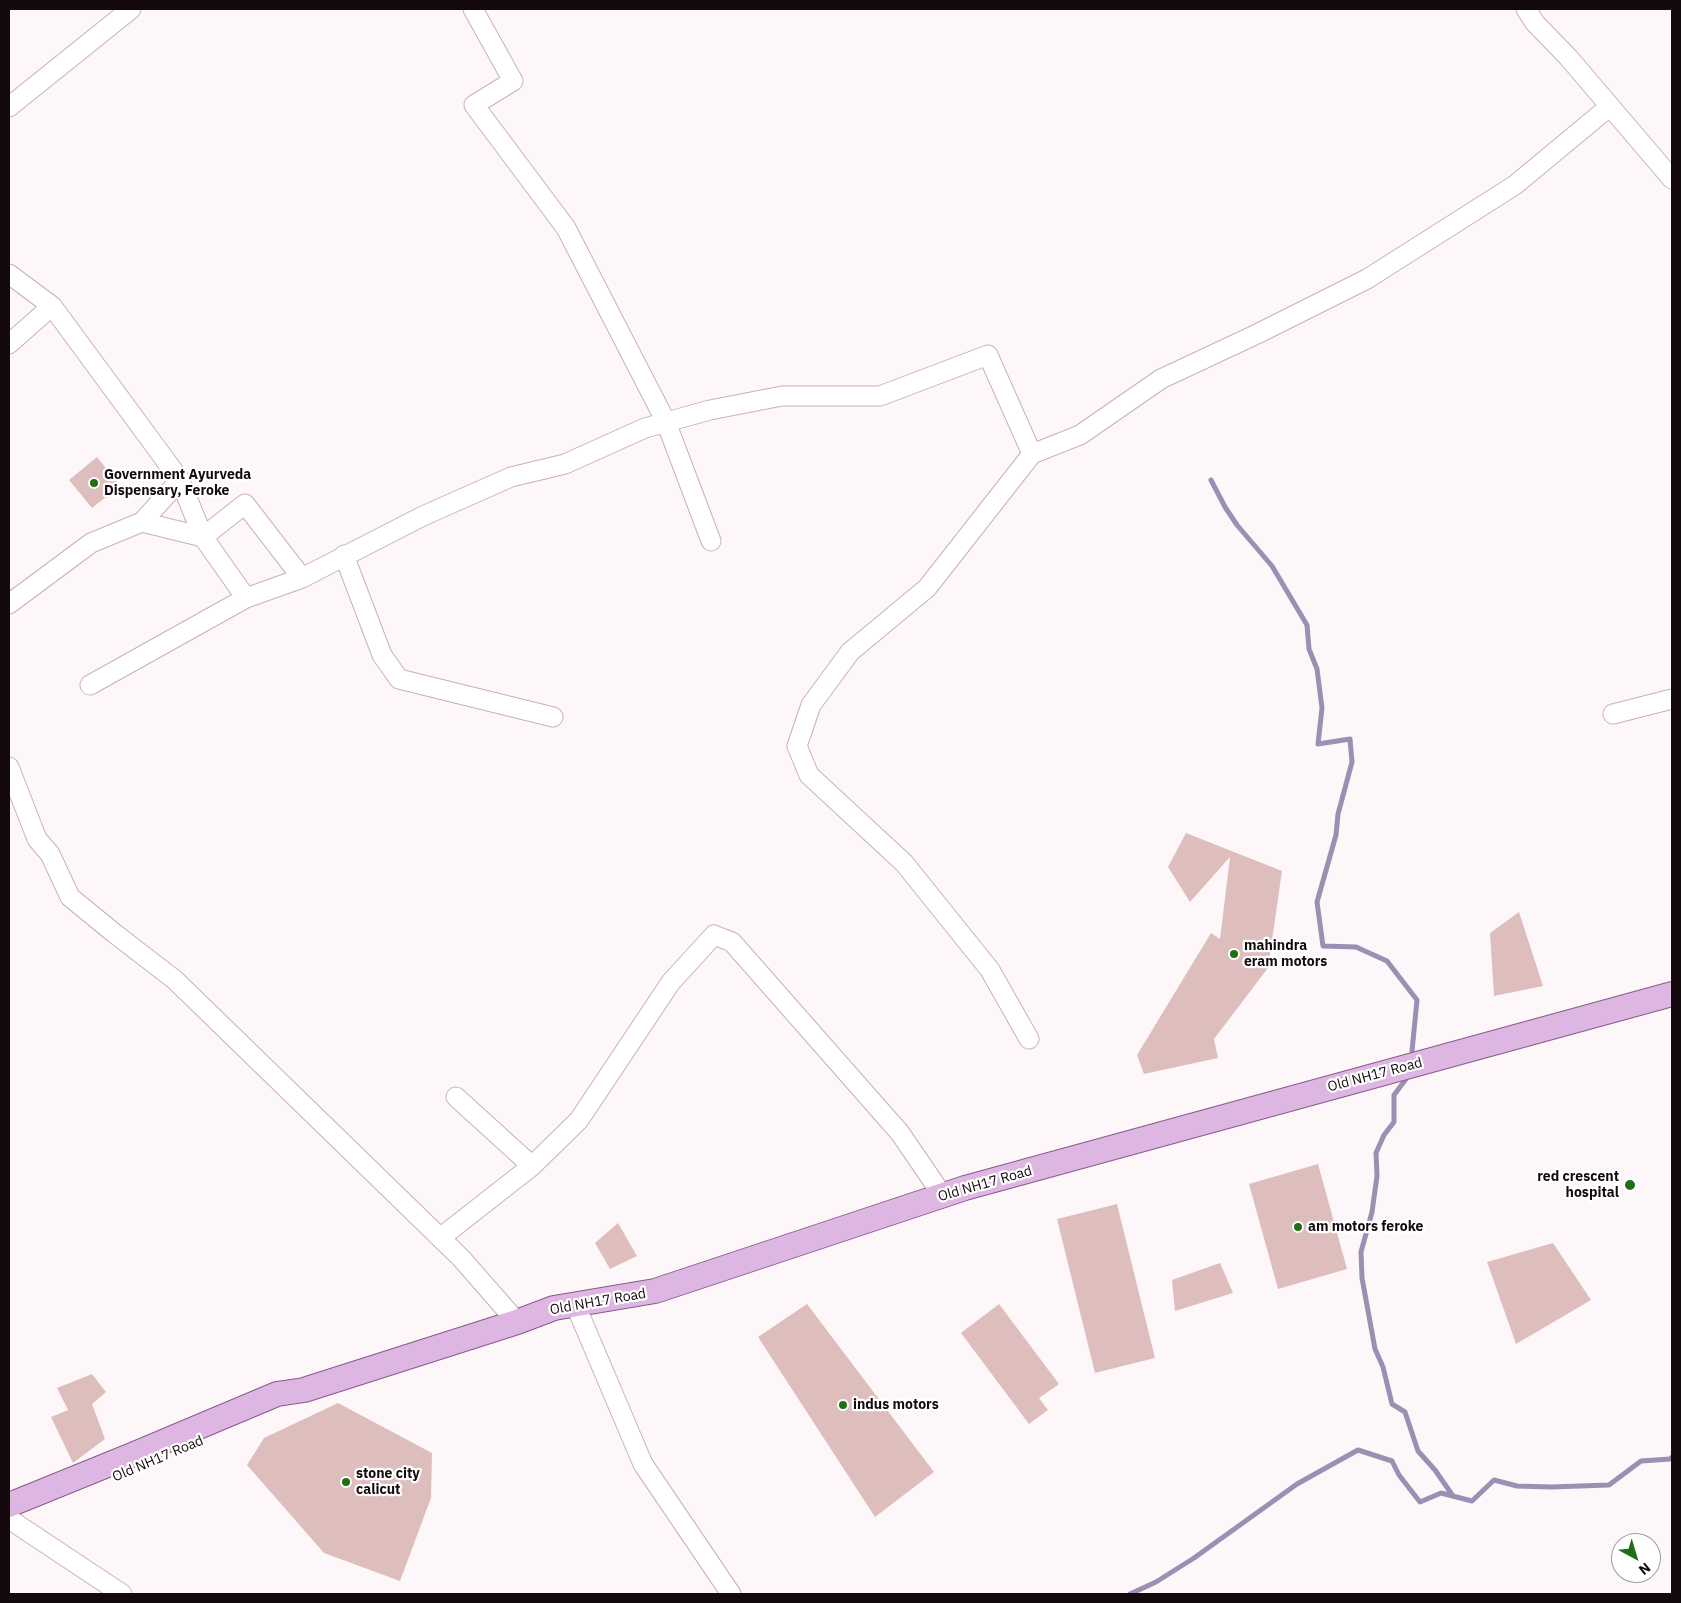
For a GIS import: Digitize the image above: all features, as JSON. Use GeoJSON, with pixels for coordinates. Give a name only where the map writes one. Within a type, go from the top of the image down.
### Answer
{"type":"FeatureCollection","features":[{"type":"Feature","properties":{"kind":"main road","name":"Old NH17 Road"},"geometry":{"type":"LineString","coordinates":[[9,1517],[281,1408],[304,1390],[517,1322],[554,1308],[656,1291],[965,1188],[1672,994]]}},
{"type":"Feature","properties":{"kind":"street"},"geometry":{"type":"LineString","coordinates":[[9,107],[131,9]]}},
{"type":"Feature","properties":{"kind":"street"},"geometry":{"type":"LineString","coordinates":[[473,9],[513,81],[474,105],[566,228],[666,422],[711,541]]}},
{"type":"Feature","properties":{"kind":"street"},"geometry":{"type":"LineString","coordinates":[[1526,9],[1535,23],[1568,57],[1672,179]]}},
{"type":"Feature","properties":{"kind":"street"},"geometry":{"type":"LineString","coordinates":[[1029,1039],[990,970],[904,863],[809,775],[796,746],[811,705],[850,652],[927,588],[1032,454],[1080,435],[1161,379],[1366,280],[1515,185],[1609,107]]}},
{"type":"Feature","properties":{"kind":"street"},"geometry":{"type":"LineString","coordinates":[[9,274],[52,306],[180,480],[202,537],[246,598]]}},
{"type":"Feature","properties":{"kind":"street"},"geometry":{"type":"LineString","coordinates":[[9,344],[52,306]]}},
{"type":"Feature","properties":{"kind":"street"},"geometry":{"type":"LineString","coordinates":[[90,685],[246,598],[302,578],[423,516],[510,477],[565,464],[645,428],[710,410],[782,396],[880,396],[988,355],[1032,454]]}},
{"type":"Feature","properties":{"kind":"street"},"geometry":{"type":"LineString","coordinates":[[9,604],[91,542],[142,522],[180,480]]}},
{"type":"Feature","properties":{"kind":"street"},"geometry":{"type":"LineString","coordinates":[[202,537],[245,504],[302,578]]}},
{"type":"Feature","properties":{"kind":"street"},"geometry":{"type":"LineString","coordinates":[[142,522],[202,537]]}},
{"type":"Feature","properties":{"kind":"street"},"geometry":{"type":"LineString","coordinates":[[344,555],[382,655],[399,679],[554,717]]}},
{"type":"Feature","properties":{"kind":"street"},"geometry":{"type":"LineString","coordinates":[[1613,714],[1672,699]]}},
{"type":"Feature","properties":{"kind":"street"},"geometry":{"type":"LineString","coordinates":[[9,771],[37,839],[50,854],[70,897],[114,934],[175,980],[461,1258],[517,1322]]}},
{"type":"Feature","properties":{"kind":"street"},"geometry":{"type":"LineString","coordinates":[[440,1238],[532,1166],[579,1120],[671,982],[714,936],[732,942],[900,1133],[943,1196]]}},
{"type":"Feature","properties":{"kind":"street"},"geometry":{"type":"LineString","coordinates":[[456,1097],[532,1166]]}},
{"type":"Feature","properties":{"kind":"street"},"geometry":{"type":"LineString","coordinates":[[575,1304],[643,1464],[731,1594]]}},
{"type":"Feature","properties":{"kind":"street"},"geometry":{"type":"LineString","coordinates":[[9,1517],[122,1594]]}},
{"type":"Feature","properties":{"kind":"building","name":"Government Ayurveda Dispensary, Feroke"},"geometry":{"type":"Polygon","coordinates":[[[97,457],[120,486],[92,508],[69,480],[97,457]]]}},
{"type":"Feature","properties":{"kind":"building","name":"mahindra eram motors"},"geometry":{"type":"Polygon","coordinates":[[[1186,833],[1282,871],[1268,968],[1214,1039],[1218,1058],[1144,1074],[1137,1055],[1211,933],[1220,939],[1230,857],[1190,902],[1168,867],[1186,833]]]}},
{"type":"Feature","properties":{"kind":"building"},"geometry":{"type":"Polygon","coordinates":[[[1519,912],[1543,986],[1494,996],[1490,933],[1519,912]]]}},
{"type":"Feature","properties":{"kind":"building","name":"am motors feroke"},"geometry":{"type":"Polygon","coordinates":[[[1318,1164],[1347,1269],[1278,1289],[1249,1184],[1318,1164]]]}},
{"type":"Feature","properties":{"kind":"building"},"geometry":{"type":"Polygon","coordinates":[[[1117,1204],[1155,1358],[1095,1373],[1057,1219],[1117,1204]]]}},
{"type":"Feature","properties":{"kind":"building"},"geometry":{"type":"Polygon","coordinates":[[[618,1223],[637,1256],[610,1269],[595,1243],[618,1223]]]}},
{"type":"Feature","properties":{"kind":"building"},"geometry":{"type":"Polygon","coordinates":[[[1553,1243],[1591,1300],[1516,1344],[1487,1262],[1553,1243]]]}},
{"type":"Feature","properties":{"kind":"building"},"geometry":{"type":"Polygon","coordinates":[[[1220,1263],[1233,1293],[1175,1311],[1172,1280],[1220,1263]]]}},
{"type":"Feature","properties":{"kind":"building","name":"indus motors"},"geometry":{"type":"Polygon","coordinates":[[[807,1304],[934,1472],[875,1517],[758,1337],[807,1304]]]}},
{"type":"Feature","properties":{"kind":"building"},"geometry":{"type":"Polygon","coordinates":[[[999,1304],[1059,1384],[1039,1398],[1048,1410],[1029,1424],[961,1333],[999,1304]]]}},
{"type":"Feature","properties":{"kind":"building"},"geometry":{"type":"Polygon","coordinates":[[[92,1374],[106,1392],[92,1404],[105,1439],[73,1463],[51,1417],[68,1410],[57,1388],[92,1374]]]}},
{"type":"Feature","properties":{"kind":"building","name":"stone city calicut"},"geometry":{"type":"Polygon","coordinates":[[[338,1403],[432,1453],[431,1498],[400,1581],[324,1553],[247,1465],[264,1438],[338,1403]]]}},
{"type":"Feature","properties":{"kind":"waterway"},"geometry":{"type":"LineString","coordinates":[[1211,480],[1237,525],[1272,566],[1307,625],[1309,649],[1317,669],[1322,708],[1318,744],[1350,739],[1352,762],[1338,814],[1336,835],[1317,902],[1323,946],[1356,947],[1387,961],[1417,1000],[1412,1051]]}},
{"type":"Feature","properties":{"kind":"waterway"},"geometry":{"type":"LineString","coordinates":[[1409,1075],[1394,1095],[1394,1122],[1384,1135],[1376,1153],[1377,1176],[1372,1212],[1361,1252],[1362,1278],[1375,1349],[1383,1367],[1392,1404],[1405,1412],[1418,1451],[1435,1470],[1453,1496]]}},
{"type":"Feature","properties":{"kind":"waterway"},"geometry":{"type":"LineString","coordinates":[[1130,1594],[1156,1582],[1194,1558],[1297,1484],[1358,1450],[1392,1461],[1399,1475],[1420,1502],[1441,1493],[1472,1501],[1494,1480],[1517,1486],[1609,1485],[1641,1461],[1670,1459],[1672,1457]]}},
{"type":"Feature","properties":{"kind":"place","name":"Government Ayurveda Dispensary, Feroke"},"geometry":{"type":"Point","coordinates":[94,483]}},
{"type":"Feature","properties":{"kind":"place","name":"mahindra eram motors"},"geometry":{"type":"Point","coordinates":[1234,954]}},
{"type":"Feature","properties":{"kind":"place","name":"red crescent hospital"},"geometry":{"type":"Point","coordinates":[1630,1185]}},
{"type":"Feature","properties":{"kind":"place","name":"am motors feroke"},"geometry":{"type":"Point","coordinates":[1298,1227]}},
{"type":"Feature","properties":{"kind":"place","name":"indus motors"},"geometry":{"type":"Point","coordinates":[843,1405]}},
{"type":"Feature","properties":{"kind":"place","name":"stone city calicut"},"geometry":{"type":"Point","coordinates":[346,1482]}}]}
